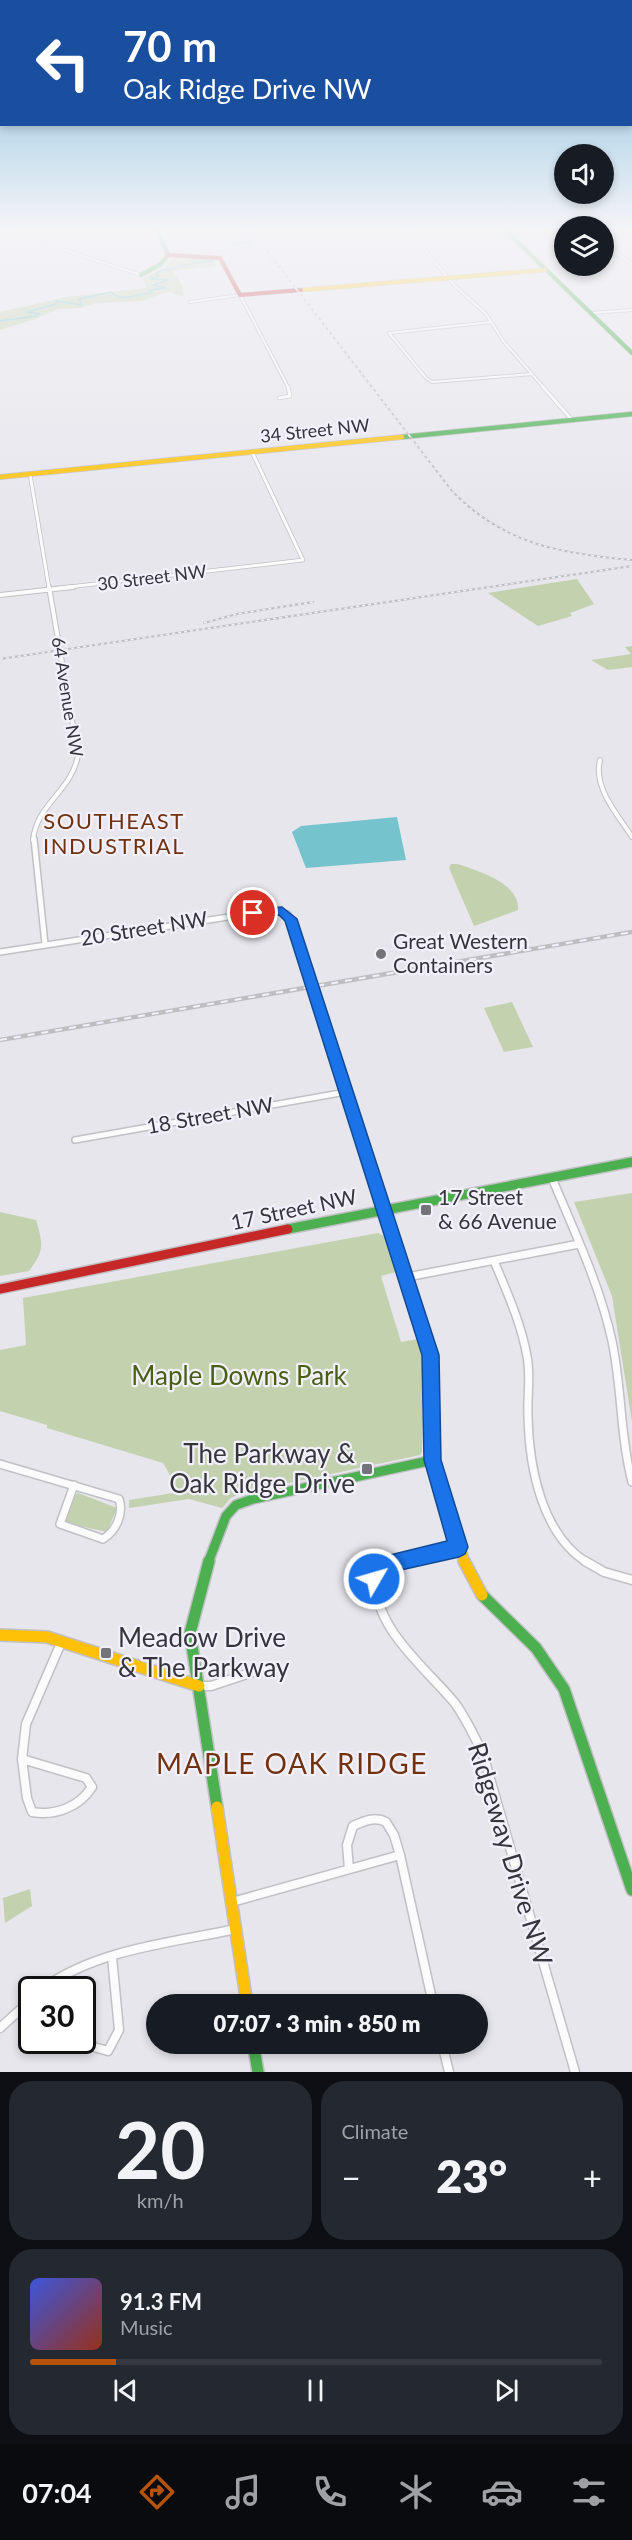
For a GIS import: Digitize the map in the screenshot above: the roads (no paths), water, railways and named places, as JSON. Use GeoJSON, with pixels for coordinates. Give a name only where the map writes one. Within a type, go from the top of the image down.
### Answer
{"type":"FeatureCollection","features":[{"type":"Feature","properties":{"kind":"street"},"geometry":{"type":"LineString","coordinates":[[256,327],[291,393],[290,396],[279,398]]}},
{"type":"Feature","properties":{"kind":"street"},"geometry":{"type":"LineString","coordinates":[[447,327],[389,333],[426,378],[437,382],[532,374]]}},
{"type":"Feature","properties":{"kind":"street"},"geometry":{"type":"LineString","coordinates":[[494,327],[504,342],[572,420]]}},
{"type":"Feature","properties":{"kind":"street"},"geometry":{"type":"LineString","coordinates":[[604,327],[632,353]]}},
{"type":"Feature","properties":{"kind":"street","name":"34 Street NW"},"geometry":{"type":"LineString","coordinates":[[0,477],[632,414]]}},
{"type":"Feature","properties":{"kind":"street","name":"30 Street NW"},"geometry":{"type":"LineString","coordinates":[[0,595],[303,560],[252,452]]}},
{"type":"Feature","properties":{"kind":"street","name":"64 Avenue NW"},"geometry":{"type":"LineString","coordinates":[[30,474],[78,755],[78,766],[73,776],[37,820],[33,844],[45,944]]}},
{"type":"Feature","properties":{"kind":"street"},"geometry":{"type":"LineString","coordinates":[[600,760],[597,766],[600,784],[632,837]]}},
{"type":"Feature","properties":{"kind":"street","name":"20 Street NW"},"geometry":{"type":"LineString","coordinates":[[0,952],[274,910],[288,914],[346,1092]]}},
{"type":"Feature","properties":{"kind":"street"},"geometry":{"type":"LineString","coordinates":[[346,1092],[407,1277],[430,1355],[433,1460],[459,1547],[477,1589],[492,1607],[536,1648],[564,1689],[632,1890]]}},
{"type":"Feature","properties":{"kind":"street","name":"18 Street NW"},"geometry":{"type":"LineString","coordinates":[[75,1140],[346,1092]]}},
{"type":"Feature","properties":{"kind":"street","name":"17 Street NW"},"geometry":{"type":"LineString","coordinates":[[0,1289],[385,1209],[632,1162]]}},
{"type":"Feature","properties":{"kind":"street"},"geometry":{"type":"LineString","coordinates":[[552,1178],[605,1313],[613,1343],[623,1448],[632,1482]]}},
{"type":"Feature","properties":{"kind":"street"},"geometry":{"type":"LineString","coordinates":[[407,1277],[579,1244]]}},
{"type":"Feature","properties":{"kind":"street"},"geometry":{"type":"LineString","coordinates":[[494,1261],[528,1356],[531,1459],[555,1530],[564,1544],[578,1557],[602,1570],[632,1580]]}},
{"type":"Feature","properties":{"kind":"street"},"geometry":{"type":"LineString","coordinates":[[246,1994],[189,1623],[223,1522],[232,1508],[246,1502],[433,1460]]}},
{"type":"Feature","properties":{"kind":"street"},"geometry":{"type":"LineString","coordinates":[[0,1464],[74,1485],[119,1499],[122,1503],[112,1535],[103,1539],[60,1524],[74,1485]]}},
{"type":"Feature","properties":{"kind":"street","name":"Ridgeway Drive NW"},"geometry":{"type":"LineString","coordinates":[[459,1547],[384,1565],[374,1574],[374,1583],[382,1610],[400,1646],[455,1704],[482,1751],[576,2072]]}},
{"type":"Feature","properties":{"kind":"street"},"geometry":{"type":"LineString","coordinates":[[0,1635],[46,1637],[199,1686],[211,1686],[265,1668]]}},
{"type":"Feature","properties":{"kind":"street"},"geometry":{"type":"LineString","coordinates":[[22,1759],[86,1778],[92,1787],[88,1795],[72,1806],[43,1815],[32,1812],[27,1798],[22,1759],[26,1724],[61,1643]]}},
{"type":"Feature","properties":{"kind":"street"},"geometry":{"type":"LineString","coordinates":[[349,1869],[349,1839],[353,1826],[366,1819],[379,1817],[388,1822],[395,1836],[400,1856],[431,1994]]}},
{"type":"Feature","properties":{"kind":"street"},"geometry":{"type":"LineString","coordinates":[[232,1902],[400,1856]]}},
{"type":"Feature","properties":{"kind":"street"},"geometry":{"type":"LineString","coordinates":[[66,1976],[84,1965],[112,1957],[236,1929]]}},
{"type":"Feature","properties":{"kind":"street"},"geometry":{"type":"LineString","coordinates":[[96,2048],[108,2051],[119,2031],[112,1957]]}},
{"type":"Feature","properties":{"kind":"street"},"geometry":{"type":"LineString","coordinates":[[0,2028],[18,2012]]}},
{"type":"Feature","properties":{"kind":"street"},"geometry":{"type":"LineString","coordinates":[[255,2054],[258,2072]]}},
{"type":"Feature","properties":{"kind":"street"},"geometry":{"type":"LineString","coordinates":[[445,2054],[449,2072]]}},
{"type":"Feature","properties":{"kind":"water"},"geometry":{"type":"Polygon","coordinates":[[[397,817],[406,860],[306,868],[292,832],[301,826],[397,817]]]}},
{"type":"Feature","properties":{"kind":"railway"},"geometry":{"type":"LineString","coordinates":[[325,327],[452,491],[471,509],[513,535],[534,543],[557,550],[632,560]]}},
{"type":"Feature","properties":{"kind":"railway"},"geometry":{"type":"LineString","coordinates":[[0,659],[632,566]]}},
{"type":"Feature","properties":{"kind":"railway"},"geometry":{"type":"LineString","coordinates":[[204,623],[237,614],[313,602]]}},
{"type":"Feature","properties":{"kind":"railway"},"geometry":{"type":"LineString","coordinates":[[0,1040],[632,932]]}},
{"type":"Feature","properties":{"kind":"place","name":"Great Western Containers"},"geometry":{"type":"Point","coordinates":[381,954]}},
{"type":"Feature","properties":{"kind":"place","name":"17 Street & 66 Avenue"},"geometry":{"type":"Point","coordinates":[426,1210]}},
{"type":"Feature","properties":{"kind":"place","name":"The Parkway & Oak Ridge Drive"},"geometry":{"type":"Point","coordinates":[367,1469]}},
{"type":"Feature","properties":{"kind":"place","name":"Meadow Drive & The Parkway"},"geometry":{"type":"Point","coordinates":[106,1653]}},
{"type":"Feature","properties":{"kind":"district","name":"SOUTHEAST INDUSTRIAL"},"geometry":{"type":"Point","coordinates":[114,834]}},
{"type":"Feature","properties":{"kind":"district","name":"MAPLE OAK RIDGE"},"geometry":{"type":"Point","coordinates":[292,1764]}},
{"type":"Feature","properties":{"kind":"park label","name":"Maple Downs Park"},"geometry":{"type":"Point","coordinates":[239,1376]}}]}
